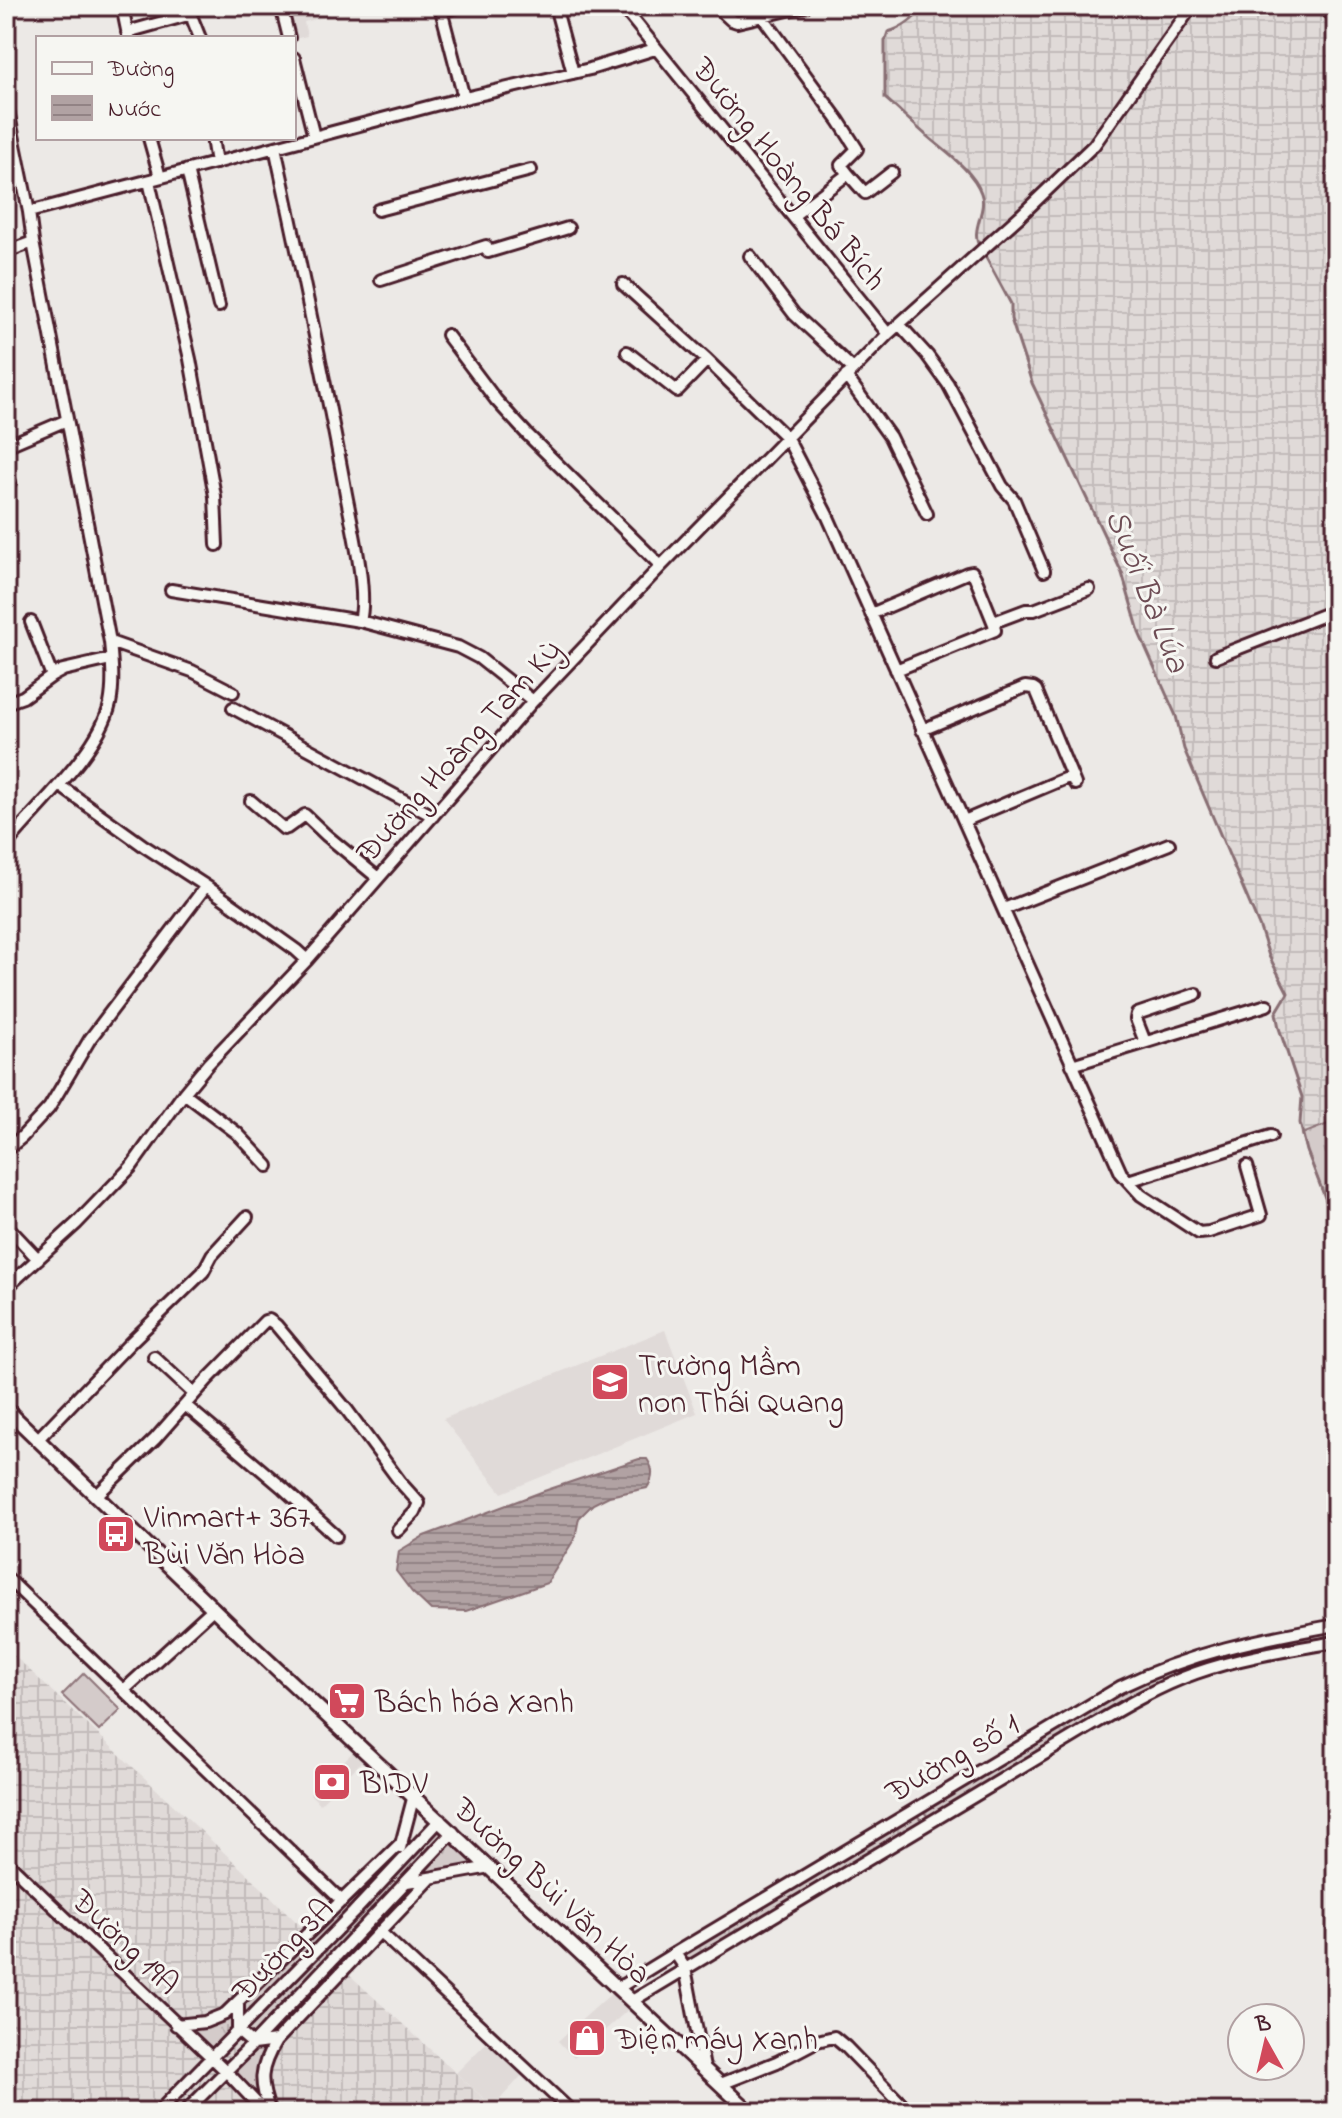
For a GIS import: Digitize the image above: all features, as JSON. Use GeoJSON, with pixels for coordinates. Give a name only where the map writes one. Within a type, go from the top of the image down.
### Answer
{"type":"FeatureCollection","features":[{"type":"Feature","properties":{"kind":"main road","name":"Đường Bùi Văn Hòa"},"geometry":{"type":"LineString","coordinates":[[6,1409],[750,2112]]}},
{"type":"Feature","properties":{"kind":"street"},"geometry":{"type":"LineString","coordinates":[[122,6],[128,35],[188,15],[199,36]]}},
{"type":"Feature","properties":{"kind":"street"},"geometry":{"type":"LineString","coordinates":[[281,6],[288,36]]}},
{"type":"Feature","properties":{"kind":"street"},"geometry":{"type":"LineString","coordinates":[[463,6],[440,9],[464,98]]}},
{"type":"Feature","properties":{"kind":"street"},"geometry":{"type":"LineString","coordinates":[[555,6],[573,73]]}},
{"type":"Feature","properties":{"kind":"street","name":"Đường Hoàng Bá Bích"},"geometry":{"type":"LineString","coordinates":[[622,6],[888,334]]}},
{"type":"Feature","properties":{"kind":"street"},"geometry":{"type":"LineString","coordinates":[[716,6],[737,22],[805,6]]}},
{"type":"Feature","properties":{"kind":"street","name":"Đường Hoàng Tam Kỳ"},"geometry":{"type":"LineString","coordinates":[[6,1288],[77,1223],[131,1167],[208,1064],[307,960],[533,701],[661,566],[888,334],[1094,145],[1192,6]]}},
{"type":"Feature","properties":{"kind":"street"},"geometry":{"type":"LineString","coordinates":[[1320,6],[1336,17]]}},
{"type":"Feature","properties":{"kind":"street"},"geometry":{"type":"LineString","coordinates":[[762,16],[854,143],[857,149],[854,155],[841,165],[848,174],[865,193],[892,172]]}},
{"type":"Feature","properties":{"kind":"street"},"geometry":{"type":"LineString","coordinates":[[29,212],[464,98],[573,73],[655,49]]}},
{"type":"Feature","properties":{"kind":"street"},"geometry":{"type":"LineString","coordinates":[[296,66],[314,137]]}},
{"type":"Feature","properties":{"kind":"street"},"geometry":{"type":"LineString","coordinates":[[6,101],[111,659],[110,703],[91,746],[59,785],[10,832],[6,845]]}},
{"type":"Feature","properties":{"kind":"street"},"geometry":{"type":"LineString","coordinates":[[149,140],[154,179],[215,496],[217,545]]}},
{"type":"Feature","properties":{"kind":"street"},"geometry":{"type":"LineString","coordinates":[[212,140],[216,163]]}},
{"type":"Feature","properties":{"kind":"street"},"geometry":{"type":"LineString","coordinates":[[275,147],[323,370],[358,557],[360,621]]}},
{"type":"Feature","properties":{"kind":"street"},"geometry":{"type":"LineString","coordinates":[[187,170],[219,306]]}},
{"type":"Feature","properties":{"kind":"street"},"geometry":{"type":"LineString","coordinates":[[378,210],[531,170]]}},
{"type":"Feature","properties":{"kind":"street"},"geometry":{"type":"LineString","coordinates":[[793,216],[848,174]]}},
{"type":"Feature","properties":{"kind":"street"},"geometry":{"type":"LineString","coordinates":[[381,280],[568,228]]}},
{"type":"Feature","properties":{"kind":"street"},"geometry":{"type":"LineString","coordinates":[[6,252],[33,242]]}},
{"type":"Feature","properties":{"kind":"street"},"geometry":{"type":"LineString","coordinates":[[750,256],[803,324],[849,373],[890,437],[927,514]]}},
{"type":"Feature","properties":{"kind":"street"},"geometry":{"type":"LineString","coordinates":[[623,284],[787,438],[828,517],[1113,1159],[1128,1181],[1157,1208],[1205,1234],[1261,1215],[1247,1166]]}},
{"type":"Feature","properties":{"kind":"street"},"geometry":{"type":"LineString","coordinates":[[899,324],[948,384],[1002,486],[1014,500],[1044,571]]}},
{"type":"Feature","properties":{"kind":"street"},"geometry":{"type":"LineString","coordinates":[[447,335],[496,400],[527,434],[661,566]]}},
{"type":"Feature","properties":{"kind":"street"},"geometry":{"type":"LineString","coordinates":[[627,352],[677,391],[707,360]]}},
{"type":"Feature","properties":{"kind":"street"},"geometry":{"type":"LineString","coordinates":[[6,446],[67,420]]}},
{"type":"Feature","properties":{"kind":"street"},"geometry":{"type":"LineString","coordinates":[[6,472],[10,482],[6,486]]}},
{"type":"Feature","properties":{"kind":"street"},"geometry":{"type":"LineString","coordinates":[[871,614],[972,572],[994,622],[994,631],[896,670]]}},
{"type":"Feature","properties":{"kind":"street"},"geometry":{"type":"LineString","coordinates":[[994,622],[1089,589]]}},
{"type":"Feature","properties":{"kind":"street"},"geometry":{"type":"LineString","coordinates":[[171,590],[360,621],[458,647],[479,658],[533,701]]}},
{"type":"Feature","properties":{"kind":"street"},"geometry":{"type":"LineString","coordinates":[[1216,657],[1336,610]]}},
{"type":"Feature","properties":{"kind":"street"},"geometry":{"type":"LineString","coordinates":[[31,622],[52,676]]}},
{"type":"Feature","properties":{"kind":"street"},"geometry":{"type":"LineString","coordinates":[[110,642],[192,671],[233,692]]}},
{"type":"Feature","properties":{"kind":"street"},"geometry":{"type":"LineString","coordinates":[[6,703],[23,697],[52,676],[72,667],[111,659]]}},
{"type":"Feature","properties":{"kind":"street"},"geometry":{"type":"LineString","coordinates":[[922,730],[1029,687],[1036,690],[1073,780],[964,821]]}},
{"type":"Feature","properties":{"kind":"street"},"geometry":{"type":"LineString","coordinates":[[233,708],[433,816]]}},
{"type":"Feature","properties":{"kind":"street"},"geometry":{"type":"LineString","coordinates":[[59,785],[307,960]]}},
{"type":"Feature","properties":{"kind":"street"},"geometry":{"type":"LineString","coordinates":[[251,801],[284,829],[305,815],[378,878]]}},
{"type":"Feature","properties":{"kind":"street"},"geometry":{"type":"LineString","coordinates":[[1004,909],[1169,844]]}},
{"type":"Feature","properties":{"kind":"street"},"geometry":{"type":"LineString","coordinates":[[6,1150],[49,1108],[90,1039],[206,886]]}},
{"type":"Feature","properties":{"kind":"street"},"geometry":{"type":"LineString","coordinates":[[1145,1042],[1137,1014],[1196,994]]}},
{"type":"Feature","properties":{"kind":"street"},"geometry":{"type":"LineString","coordinates":[[1072,1065],[1267,1005]]}},
{"type":"Feature","properties":{"kind":"street"},"geometry":{"type":"LineString","coordinates":[[184,1093],[237,1133],[268,1166]]}},
{"type":"Feature","properties":{"kind":"street"},"geometry":{"type":"LineString","coordinates":[[1128,1181],[1271,1136]]}},
{"type":"Feature","properties":{"kind":"street"},"geometry":{"type":"LineString","coordinates":[[38,1439],[203,1272],[212,1255],[247,1217]]}},
{"type":"Feature","properties":{"kind":"street"},"geometry":{"type":"LineString","coordinates":[[6,1225],[38,1259]]}},
{"type":"Feature","properties":{"kind":"street"},"geometry":{"type":"LineString","coordinates":[[97,1495],[155,1439],[265,1321],[272,1321],[347,1410],[419,1503],[398,1530]]}},
{"type":"Feature","properties":{"kind":"street"},"geometry":{"type":"LineString","coordinates":[[154,1357],[194,1394]]}},
{"type":"Feature","properties":{"kind":"street"},"geometry":{"type":"LineString","coordinates":[[185,1405],[336,1536]]}},
{"type":"Feature","properties":{"kind":"street"},"geometry":{"type":"LineString","coordinates":[[6,1577],[342,1901]]}},
{"type":"Feature","properties":{"kind":"street"},"geometry":{"type":"LineString","coordinates":[[124,1690],[214,1608]]}},
{"type":"Feature","properties":{"kind":"street","name":"Đường số 1"},"geometry":{"type":"LineString","coordinates":[[618,1988],[1120,1687],[1192,1657],[1250,1641],[1336,1625]]}},
{"type":"Feature","properties":{"kind":"street","name":"Đường số 1"},"geometry":{"type":"LineString","coordinates":[[632,2001],[1156,1689],[1198,1672],[1263,1655],[1336,1642]]}},
{"type":"Feature","properties":{"kind":"street"},"geometry":{"type":"LineString","coordinates":[[1192,1657],[1198,1672]]}},
{"type":"Feature","properties":{"kind":"street"},"geometry":{"type":"LineString","coordinates":[[394,1870],[414,1795]]}},
{"type":"Feature","properties":{"kind":"street"},"geometry":{"type":"LineString","coordinates":[[915,1808],[929,1822]]}},
{"type":"Feature","properties":{"kind":"street","name":"Đường 3A"},"geometry":{"type":"LineString","coordinates":[[158,2112],[440,1820]]}},
{"type":"Feature","properties":{"kind":"street","name":"Đường 3A"},"geometry":{"type":"LineString","coordinates":[[185,2112],[453,1832]]}},
{"type":"Feature","properties":{"kind":"street","name":"Đường 3A"},"geometry":{"type":"LineString","coordinates":[[176,2025],[205,2022],[225,2014],[402,1842]]}},
{"type":"Feature","properties":{"kind":"street","name":"Đường 19A"},"geometry":{"type":"LineString","coordinates":[[6,1861],[226,2071]]}},
{"type":"Feature","properties":{"kind":"street"},"geometry":{"type":"LineString","coordinates":[[407,1882],[490,1867]]}},
{"type":"Feature","properties":{"kind":"street","name":"Đường 3A"},"geometry":{"type":"LineString","coordinates":[[267,2112],[263,2062],[276,2041],[431,1878]]}},
{"type":"Feature","properties":{"kind":"street"},"geometry":{"type":"LineString","coordinates":[[380,1932],[572,2112]]}},
{"type":"Feature","properties":{"kind":"street"},"geometry":{"type":"LineString","coordinates":[[675,1953],[685,1968],[704,2068]]}},
{"type":"Feature","properties":{"kind":"street"},"geometry":{"type":"LineString","coordinates":[[238,2002],[238,2031],[253,2044],[276,2041]]}},
{"type":"Feature","properties":{"kind":"street"},"geometry":{"type":"LineString","coordinates":[[721,2084],[777,2062],[822,2039],[834,2037],[909,2112]]}},
{"type":"Feature","properties":{"kind":"street"},"geometry":{"type":"LineString","coordinates":[[226,2071],[267,2112]]}},
{"type":"Feature","properties":{"kind":"shaded area"},"geometry":{"type":"Polygon","coordinates":[[[285,6],[327,6],[329,16],[304,22],[307,36],[296,39],[285,6]]]}},
{"type":"Feature","properties":{"kind":"shaded area"},"geometry":{"type":"Polygon","coordinates":[[[924,6],[1336,6],[1336,1121],[1302,1134],[1302,1097],[1276,1013],[1288,992],[1269,956],[1184,749],[1176,716],[1140,635],[1122,572],[1032,383],[1011,319],[1011,304],[977,242],[976,231],[983,197],[977,184],[958,161],[885,98],[885,41],[888,32],[899,29],[924,6]]]}},
{"type":"Feature","properties":{"kind":"shaded area","name":"Trường Mầm non Thái Quang"},"geometry":{"type":"Polygon","coordinates":[[[665,1330],[697,1413],[502,1493],[443,1419],[665,1330]]]}},
{"type":"Feature","properties":{"kind":"shaded area"},"geometry":{"type":"Polygon","coordinates":[[[6,1648],[264,1890],[355,1980],[498,2112],[6,2112],[6,1648]]]}},
{"type":"Feature","properties":{"kind":"shaded area","name":"BIDV"},"geometry":{"type":"Polygon","coordinates":[[[356,1749],[365,1758],[320,1804],[310,1794],[356,1749]]]}},
{"type":"Feature","properties":{"kind":"shaded area"},"geometry":{"type":"Polygon","coordinates":[[[613,1992],[630,2008],[574,2058],[558,2041],[613,1992]]]}},
{"type":"Feature","properties":{"kind":"shaded area"},"geometry":{"type":"Polygon","coordinates":[[[490,2039],[525,2072],[493,2107],[456,2073],[490,2039]]]}},
{"type":"Feature","properties":{"kind":"green space"},"geometry":{"type":"Polygon","coordinates":[[[1336,1121],[1336,1240],[1331,1229],[1332,1216],[1302,1134],[1336,1121]]]}},
{"type":"Feature","properties":{"kind":"green space"},"geometry":{"type":"Polygon","coordinates":[[[1336,1629],[1336,1639],[1200,1668],[1197,1659],[1227,1650],[1336,1629]]]}},
{"type":"Feature","properties":{"kind":"green space"},"geometry":{"type":"Polygon","coordinates":[[[1190,1661],[1194,1671],[929,1818],[921,1809],[1121,1690],[1190,1661]]]}},
{"type":"Feature","properties":{"kind":"green space"},"geometry":{"type":"Polygon","coordinates":[[[84,1673],[121,1710],[99,1731],[62,1695],[84,1673]]]}},
{"type":"Feature","properties":{"kind":"green space"},"geometry":{"type":"Polygon","coordinates":[[[915,1813],[923,1822],[686,1964],[680,1954],[915,1813]]]}},
{"type":"Feature","properties":{"kind":"green space"},"geometry":{"type":"Polygon","coordinates":[[[440,1828],[445,1833],[251,2038],[245,2032],[440,1828]]]}},
{"type":"Feature","properties":{"kind":"green space"},"geometry":{"type":"Polygon","coordinates":[[[453,1841],[478,1864],[420,1876],[453,1841]]]}},
{"type":"Feature","properties":{"kind":"green space"},"geometry":{"type":"Polygon","coordinates":[[[394,1857],[392,1863],[241,2020],[241,2007],[394,1857]]]}},
{"type":"Feature","properties":{"kind":"green space"},"geometry":{"type":"Polygon","coordinates":[[[418,1883],[271,2039],[265,2039],[413,1884],[418,1883]]]}},
{"type":"Feature","properties":{"kind":"green space"},"geometry":{"type":"Polygon","coordinates":[[[234,2013],[235,2026],[207,2054],[184,2031],[217,2024],[234,2013]]]}},
{"type":"Feature","properties":{"kind":"green space"},"geometry":{"type":"Polygon","coordinates":[[[267,2046],[258,2067],[261,2103],[230,2075],[258,2047],[267,2046]]]}},
{"type":"Feature","properties":{"kind":"water"},"geometry":{"type":"Polygon","coordinates":[[[639,1459],[647,1459],[651,1466],[652,1477],[647,1488],[609,1496],[593,1504],[579,1518],[575,1538],[547,1583],[466,1611],[431,1610],[396,1571],[399,1551],[424,1536],[639,1459]]]}},
{"type":"Feature","properties":{"kind":"waterway","name":"Suối Bà Lúa"},"geometry":{"type":"LineString","coordinates":[[924,6],[908,22],[888,32],[885,41],[885,98],[972,176],[983,200],[976,234],[980,247]]}},
{"type":"Feature","properties":{"kind":"waterway","name":"Suối Bà Lúa"},"geometry":{"type":"LineString","coordinates":[[984,254],[1011,304],[1011,319],[1032,383],[1122,573],[1140,635],[1176,716],[1184,749],[1269,956],[1288,993],[1276,1013],[1302,1097],[1300,1123],[1307,1151],[1332,1216],[1331,1229],[1336,1240]]}},
{"type":"Feature","properties":{"kind":"place","name":"Trường Mầm non Thái Quang"},"geometry":{"type":"Point","coordinates":[610,1382]}},
{"type":"Feature","properties":{"kind":"place","name":"Vinmart+ 367 Bùi Văn Hòa"},"geometry":{"type":"Point","coordinates":[116,1534]}},
{"type":"Feature","properties":{"kind":"place","name":"Bách hóa Xanh"},"geometry":{"type":"Point","coordinates":[347,1701]}},
{"type":"Feature","properties":{"kind":"place","name":"BIDV"},"geometry":{"type":"Point","coordinates":[332,1782]}},
{"type":"Feature","properties":{"kind":"place","name":"Điện máy Xanh"},"geometry":{"type":"Point","coordinates":[587,2038]}}]}
